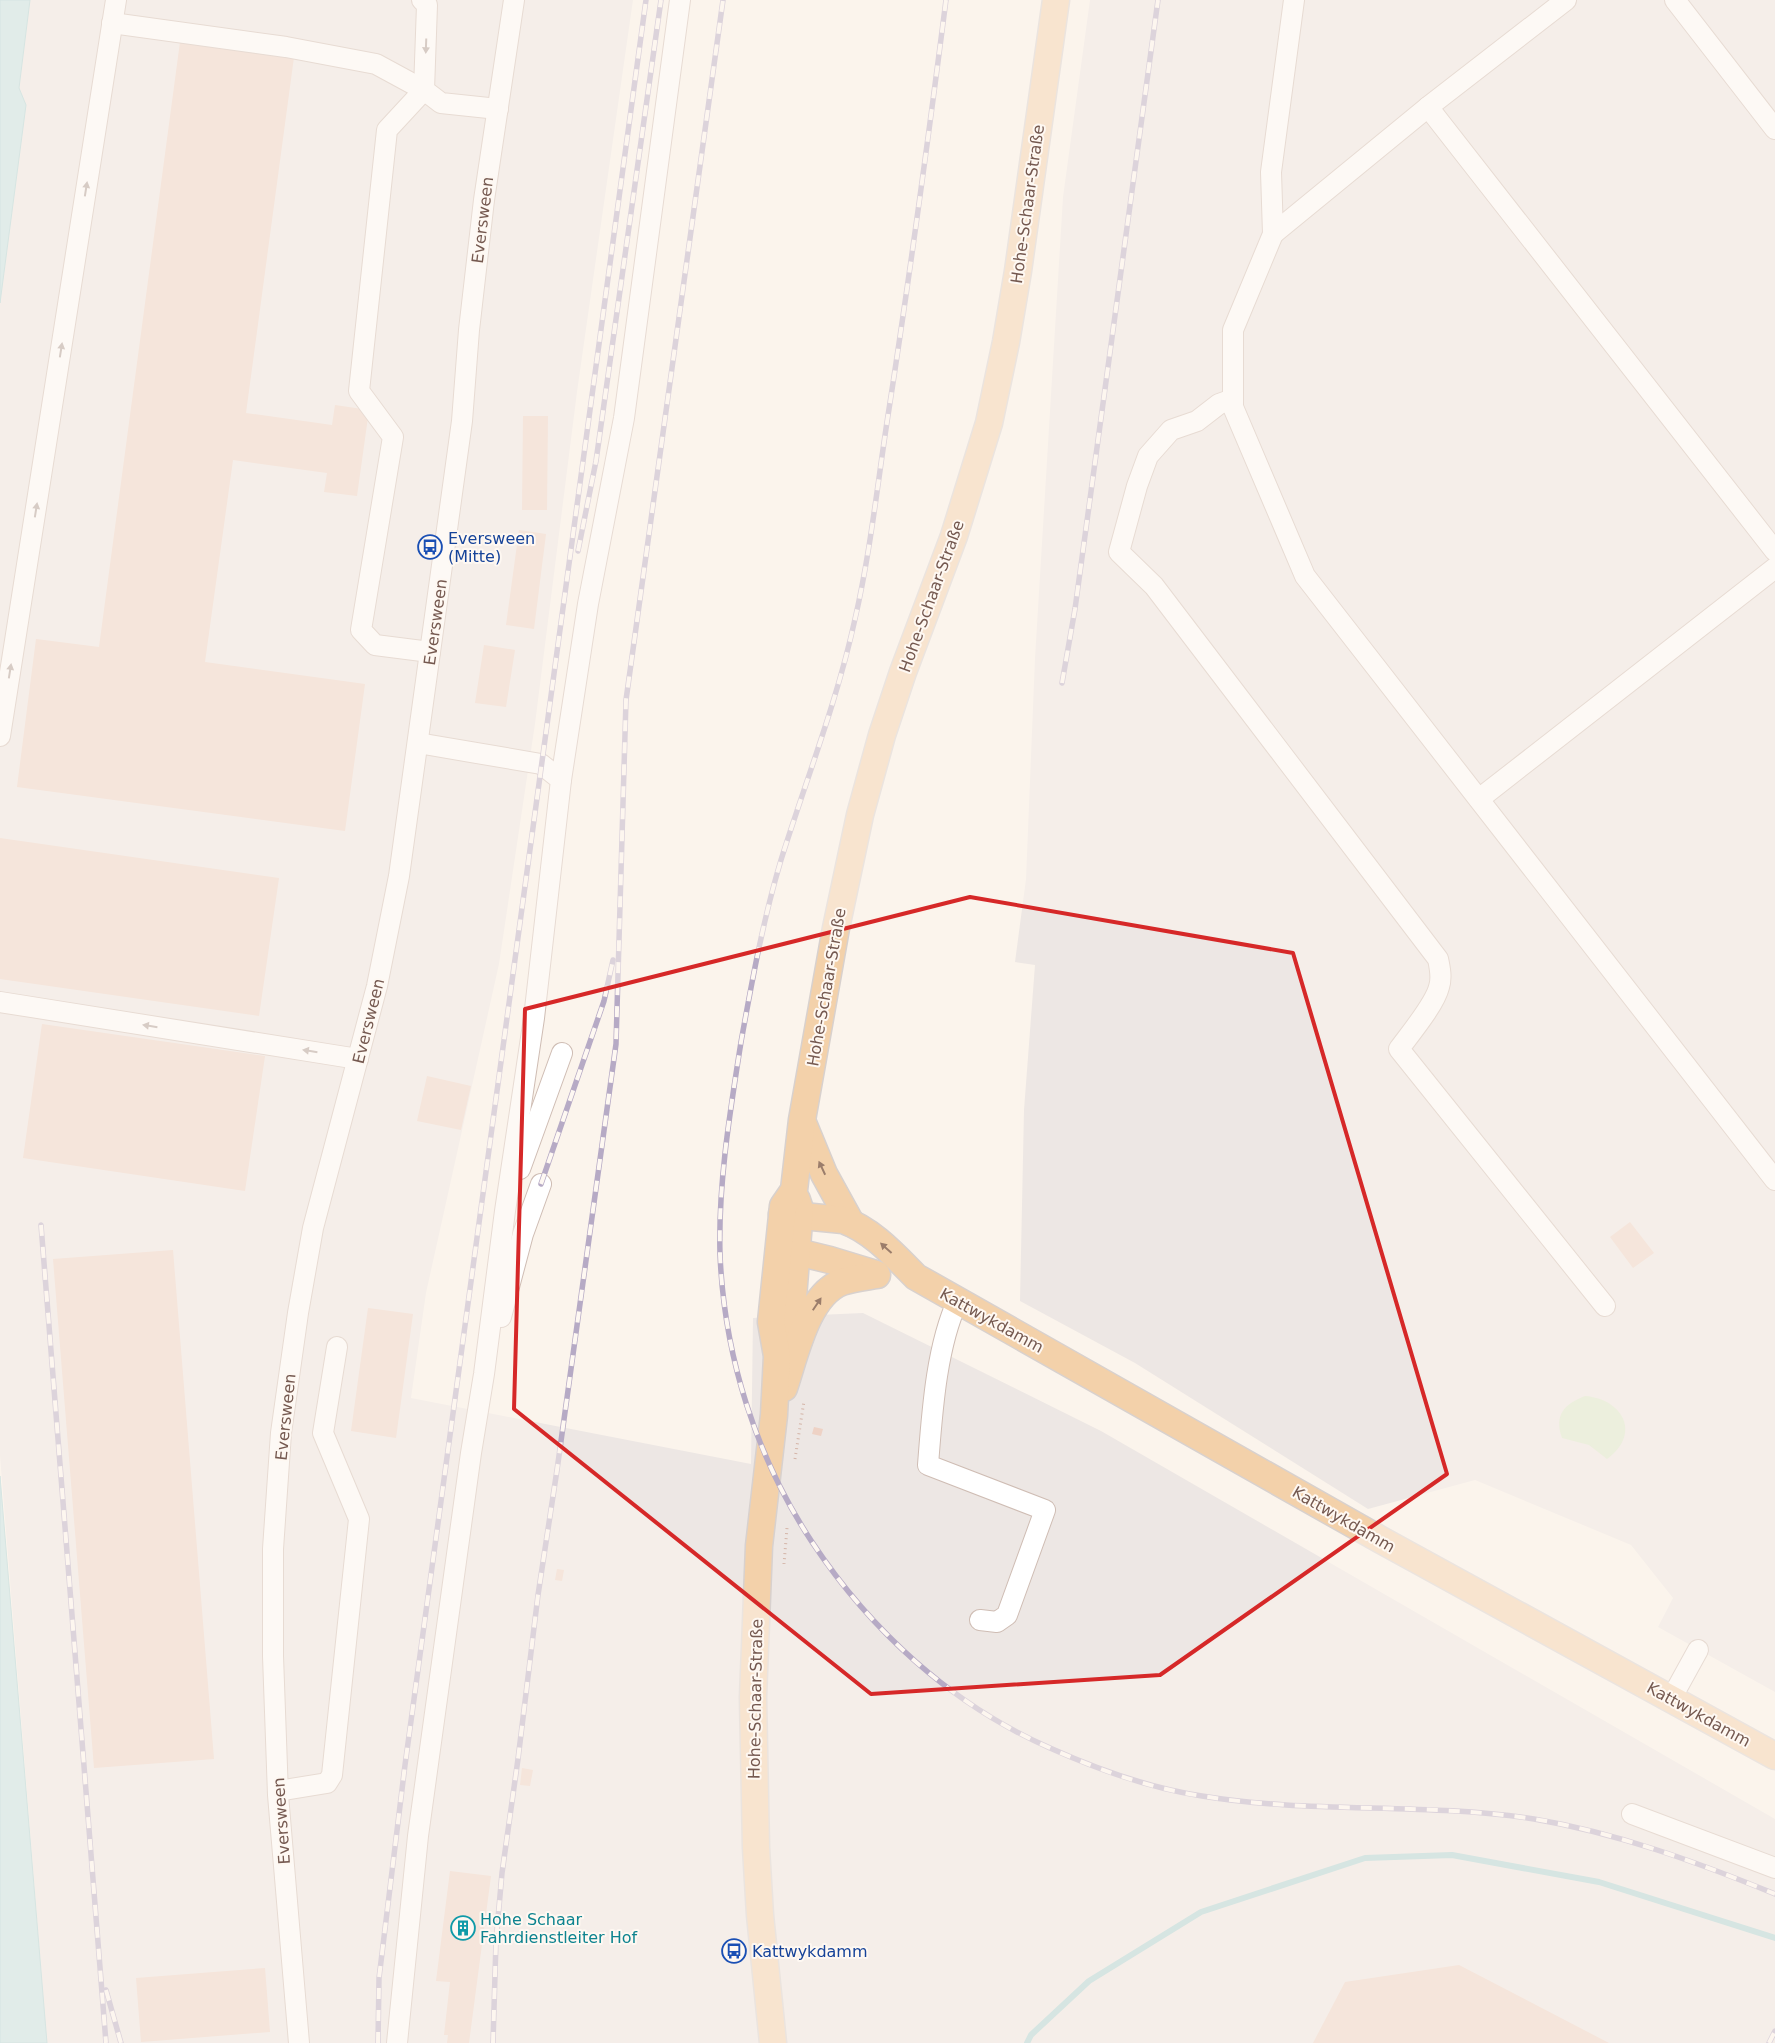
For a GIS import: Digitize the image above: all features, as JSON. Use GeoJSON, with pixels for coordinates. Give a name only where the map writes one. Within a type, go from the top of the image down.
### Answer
{"type":"FeatureCollection","features":[{"type":"Feature","properties":{"kind":"main road","name":"Hohe-Schaar-Straße"},"geometry":{"type":"LineString","coordinates":[[773,2043],[760,1915],[755,1822],[753,1739],[754,1630],[759,1546],[774,1414],[777,1356],[771,1322],[787,1249],[791,1215],[783,1206],[794,1190],[802,1120],[836,928],[860,815],[882,735],[903,672],[954,536],[989,423],[1006,342],[1018,271],[1056,0]]}},
{"type":"Feature","properties":{"kind":"main road"},"geometry":{"type":"LineString","coordinates":[[802,1120],[824,1174],[852,1223]]}},
{"type":"Feature","properties":{"kind":"main road","name":"Kattwykdamm"},"geometry":{"type":"LineString","coordinates":[[791,1215],[843,1220],[852,1223],[875,1239],[916,1277],[1381,1540],[1775,1756]]}},
{"type":"Feature","properties":{"kind":"main road","name":"Kattwykdamm"},"geometry":{"type":"LineString","coordinates":[[787,1249],[877,1274],[916,1277]]}},
{"type":"Feature","properties":{"kind":"main road"},"geometry":{"type":"LineString","coordinates":[[774,1414],[807,1321],[820,1300],[828,1291],[842,1282],[877,1274]]}},
{"type":"Feature","properties":{"kind":"street"},"geometry":{"type":"LineString","coordinates":[[0,736],[116,0]]}},
{"type":"Feature","properties":{"kind":"street"},"geometry":{"type":"LineString","coordinates":[[422,0],[428,5],[424,90],[387,130],[359,391],[393,437],[361,630],[375,645],[430,652]]}},
{"type":"Feature","properties":{"kind":"street","name":"Eversween"},"geometry":{"type":"LineString","coordinates":[[299,2043],[278,1791],[273,1656],[273,1549],[281,1433],[298,1313],[313,1228],[377,986],[392,915],[418,743],[462,421],[470,320],[484,200],[514,0]]}},
{"type":"Feature","properties":{"kind":"street"},"geometry":{"type":"LineString","coordinates":[[397,2043],[420,1826],[471,1453],[484,1374],[505,1211],[534,1018],[561,780],[588,604],[624,418],[680,0]]}},
{"type":"Feature","properties":{"kind":"street"},"geometry":{"type":"LineString","coordinates":[[1294,0],[1271,172],[1273,234],[1233,330],[1233,407],[1305,576],[1775,1180]]}},
{"type":"Feature","properties":{"kind":"street"},"geometry":{"type":"LineString","coordinates":[[1273,234],[1428,106],[1566,0]]}},
{"type":"Feature","properties":{"kind":"street"},"geometry":{"type":"LineString","coordinates":[[1675,0],[1775,129]]}},
{"type":"Feature","properties":{"kind":"street"},"geometry":{"type":"LineString","coordinates":[[112,24],[286,48],[376,64],[424,90],[441,102],[498,109]]}},
{"type":"Feature","properties":{"kind":"street"},"geometry":{"type":"LineString","coordinates":[[1428,106],[1775,551]]}},
{"type":"Feature","properties":{"kind":"street"},"geometry":{"type":"LineString","coordinates":[[1233,399],[1219,404],[1197,421],[1171,430],[1148,456],[1137,486],[1119,552],[1154,586],[1438,959],[1440,970],[1439,987],[1399,1049],[1605,1306]]}},
{"type":"Feature","properties":{"kind":"street"},"geometry":{"type":"LineString","coordinates":[[1479,799],[1775,568]]}},
{"type":"Feature","properties":{"kind":"street"},"geometry":{"type":"LineString","coordinates":[[418,743],[542,764],[561,780]]}},
{"type":"Feature","properties":{"kind":"street"},"geometry":{"type":"LineString","coordinates":[[0,1002],[358,1059]]}},
{"type":"Feature","properties":{"kind":"street"},"geometry":{"type":"LineString","coordinates":[[505,1211],[562,1053]]}},
{"type":"Feature","properties":{"kind":"street"},"geometry":{"type":"LineString","coordinates":[[484,1374],[512,1283],[524,1234],[541,1184]]}},
{"type":"Feature","properties":{"kind":"street"},"geometry":{"type":"LineString","coordinates":[[958,1300],[949,1320],[941,1360],[932,1418],[928,1466],[1045,1510],[1007,1615],[997,1622],[980,1620]]}},
{"type":"Feature","properties":{"kind":"street"},"geometry":{"type":"LineString","coordinates":[[278,1791],[327,1783],[332,1775],[359,1519],[323,1432],[337,1347]]}},
{"type":"Feature","properties":{"kind":"street"},"geometry":{"type":"LineString","coordinates":[[1670,1699],[1698,1650]]}},
{"type":"Feature","properties":{"kind":"street"},"geometry":{"type":"LineString","coordinates":[[1632,1814],[1775,1868]]}},
{"type":"Feature","properties":{"kind":"highlighted area"},"geometry":{"type":"Polygon","coordinates":[[[970,897],[1293,953],[1447,1474],[1160,1675],[871,1694],[514,1409],[525,1009],[970,897]]]}},
{"type":"Feature","properties":{"kind":"shaded area"},"geometry":{"type":"Polygon","coordinates":[[[30,0],[633,0],[577,392],[535,724],[499,964],[426,1293],[411,1398],[751,1464],[753,1318],[863,1313],[1101,1431],[1775,1819],[1775,2043],[47,2043],[0,1456],[0,303],[26,105],[19,88],[30,0]]]}},
{"type":"Feature","properties":{"kind":"shaded area"},"geometry":{"type":"Polygon","coordinates":[[[1090,0],[1775,0],[1775,1692],[1658,1627],[1673,1598],[1631,1545],[1475,1480],[1368,1509],[1135,1363],[1020,1301],[1024,1110],[1035,965],[1015,962],[1026,879],[1035,658],[1063,197],[1090,0]]]}},
{"type":"Feature","properties":{"kind":"green space"},"geometry":{"type":"Polygon","coordinates":[[[1585,1396],[1609,1404],[1618,1411],[1623,1419],[1624,1439],[1618,1449],[1607,1459],[1589,1445],[1562,1438],[1559,1423],[1563,1411],[1571,1403],[1585,1396]]]}},
{"type":"Feature","properties":{"kind":"water"},"geometry":{"type":"Polygon","coordinates":[[[0,0],[30,0],[19,88],[26,105],[0,303],[0,0]]]}},
{"type":"Feature","properties":{"kind":"water"},"geometry":{"type":"Polygon","coordinates":[[[0,1476],[47,2043],[0,2043],[0,1476]]]}},
{"type":"Feature","properties":{"kind":"building"},"geometry":{"type":"Polygon","coordinates":[[[180,42],[294,57],[246,413],[332,425],[335,405],[369,410],[357,496],[324,492],[327,473],[233,460],[205,662],[365,684],[345,831],[17,787],[36,639],[99,647],[180,42]]]}},
{"type":"Feature","properties":{"kind":"building"},"geometry":{"type":"Polygon","coordinates":[[[523,416],[548,416],[547,510],[522,510],[523,416]]]}},
{"type":"Feature","properties":{"kind":"building"},"geometry":{"type":"Polygon","coordinates":[[[519,530],[546,534],[534,629],[506,625],[519,530]]]}},
{"type":"Feature","properties":{"kind":"building"},"geometry":{"type":"Polygon","coordinates":[[[484,645],[515,650],[506,707],[475,703],[484,645]]]}},
{"type":"Feature","properties":{"kind":"building"},"geometry":{"type":"Polygon","coordinates":[[[0,838],[279,878],[259,1016],[0,979],[0,838]]]}},
{"type":"Feature","properties":{"kind":"building"},"geometry":{"type":"Polygon","coordinates":[[[42,1024],[265,1056],[245,1191],[23,1158],[42,1024]]]}},
{"type":"Feature","properties":{"kind":"building"},"geometry":{"type":"Polygon","coordinates":[[[427,1076],[471,1086],[461,1130],[417,1121],[427,1076]]]}},
{"type":"Feature","properties":{"kind":"building"},"geometry":{"type":"Polygon","coordinates":[[[1630,1222],[1654,1253],[1633,1268],[1610,1237],[1630,1222]]]}},
{"type":"Feature","properties":{"kind":"building"},"geometry":{"type":"Polygon","coordinates":[[[173,1250],[214,1759],[94,1768],[53,1259],[173,1250]]]}},
{"type":"Feature","properties":{"kind":"building"},"geometry":{"type":"Polygon","coordinates":[[[368,1308],[413,1314],[396,1438],[351,1431],[368,1308]]]}},
{"type":"Feature","properties":{"kind":"building"},"geometry":{"type":"Polygon","coordinates":[[[814,1427],[823,1429],[821,1436],[812,1434],[814,1427]]]}},
{"type":"Feature","properties":{"kind":"building"},"geometry":{"type":"Polygon","coordinates":[[[557,1569],[564,1570],[562,1581],[555,1580],[557,1569]]]}},
{"type":"Feature","properties":{"kind":"building"},"geometry":{"type":"Polygon","coordinates":[[[522,1768],[533,1770],[530,1786],[520,1785],[522,1768]]]}},
{"type":"Feature","properties":{"kind":"building","name":"Hohe Schaar Fahrdienstleiter Hof"},"geometry":{"type":"Polygon","coordinates":[[[450,1871],[491,1876],[469,2043],[447,2043],[448,2035],[444,2035],[450,1982],[436,1981],[450,1871]]]}},
{"type":"Feature","properties":{"kind":"building"},"geometry":{"type":"Polygon","coordinates":[[[1459,1965],[1609,2043],[1313,2043],[1345,1982],[1459,1965]]]}},
{"type":"Feature","properties":{"kind":"building"},"geometry":{"type":"Polygon","coordinates":[[[265,1968],[270,2032],[141,2042],[136,1978],[265,1968]]]}},
{"type":"Feature","properties":{"kind":"waterway"},"geometry":{"type":"LineString","coordinates":[[1027,2043],[1031,2035],[1089,1981],[1201,1912],[1365,1858],[1452,1855],[1599,1882],[1775,1938]]}},
{"type":"Feature","properties":{"kind":"railway"},"geometry":{"type":"LineString","coordinates":[[378,2043],[379,1978],[405,1765],[646,0]]}},
{"type":"Feature","properties":{"kind":"railway"},"geometry":{"type":"LineString","coordinates":[[578,551],[596,461],[661,0]]}},
{"type":"Feature","properties":{"kind":"railway"},"geometry":{"type":"LineString","coordinates":[[493,2043],[496,1941],[502,1873],[538,1595],[616,1044],[626,700],[723,0]]}},
{"type":"Feature","properties":{"kind":"railway"},"geometry":{"type":"LineString","coordinates":[[946,0],[911,264],[865,570],[848,650],[821,741],[781,860],[763,928],[741,1042],[726,1148],[720,1228],[723,1292],[736,1368],[759,1440],[792,1509],[812,1542],[835,1575],[887,1635],[916,1662],[980,1710],[1050,1748],[1106,1771],[1182,1793],[1202,1796],[1284,1805],[1493,1814],[1565,1825],[1626,1840],[1716,1871],[1775,1894]]}},
{"type":"Feature","properties":{"kind":"railway"},"geometry":{"type":"LineString","coordinates":[[1062,683],[1075,609],[1158,0]]}},
{"type":"Feature","properties":{"kind":"railway"},"geometry":{"type":"LineString","coordinates":[[541,1184],[604,1001],[613,960]]}},
{"type":"Feature","properties":{"kind":"railway"},"geometry":{"type":"LineString","coordinates":[[41,1225],[106,2043]]}},
{"type":"Feature","properties":{"kind":"railway"},"geometry":{"type":"LineString","coordinates":[[106,1990],[121,2043]]}},
{"type":"Feature","properties":{"kind":"railway"},"geometry":{"type":"LineString","coordinates":[[1769,2043],[1775,2031]]}},
{"type":"Feature","properties":{"kind":"place","name":"Eversween (Mitte)"},"geometry":{"type":"Point","coordinates":[430,547]}},
{"type":"Feature","properties":{"kind":"place","name":"Hohe Schaar Fahrdienstleiter Hof"},"geometry":{"type":"Point","coordinates":[463,1928]}},
{"type":"Feature","properties":{"kind":"place","name":"Kattwykdamm"},"geometry":{"type":"Point","coordinates":[734,1951]}}]}
